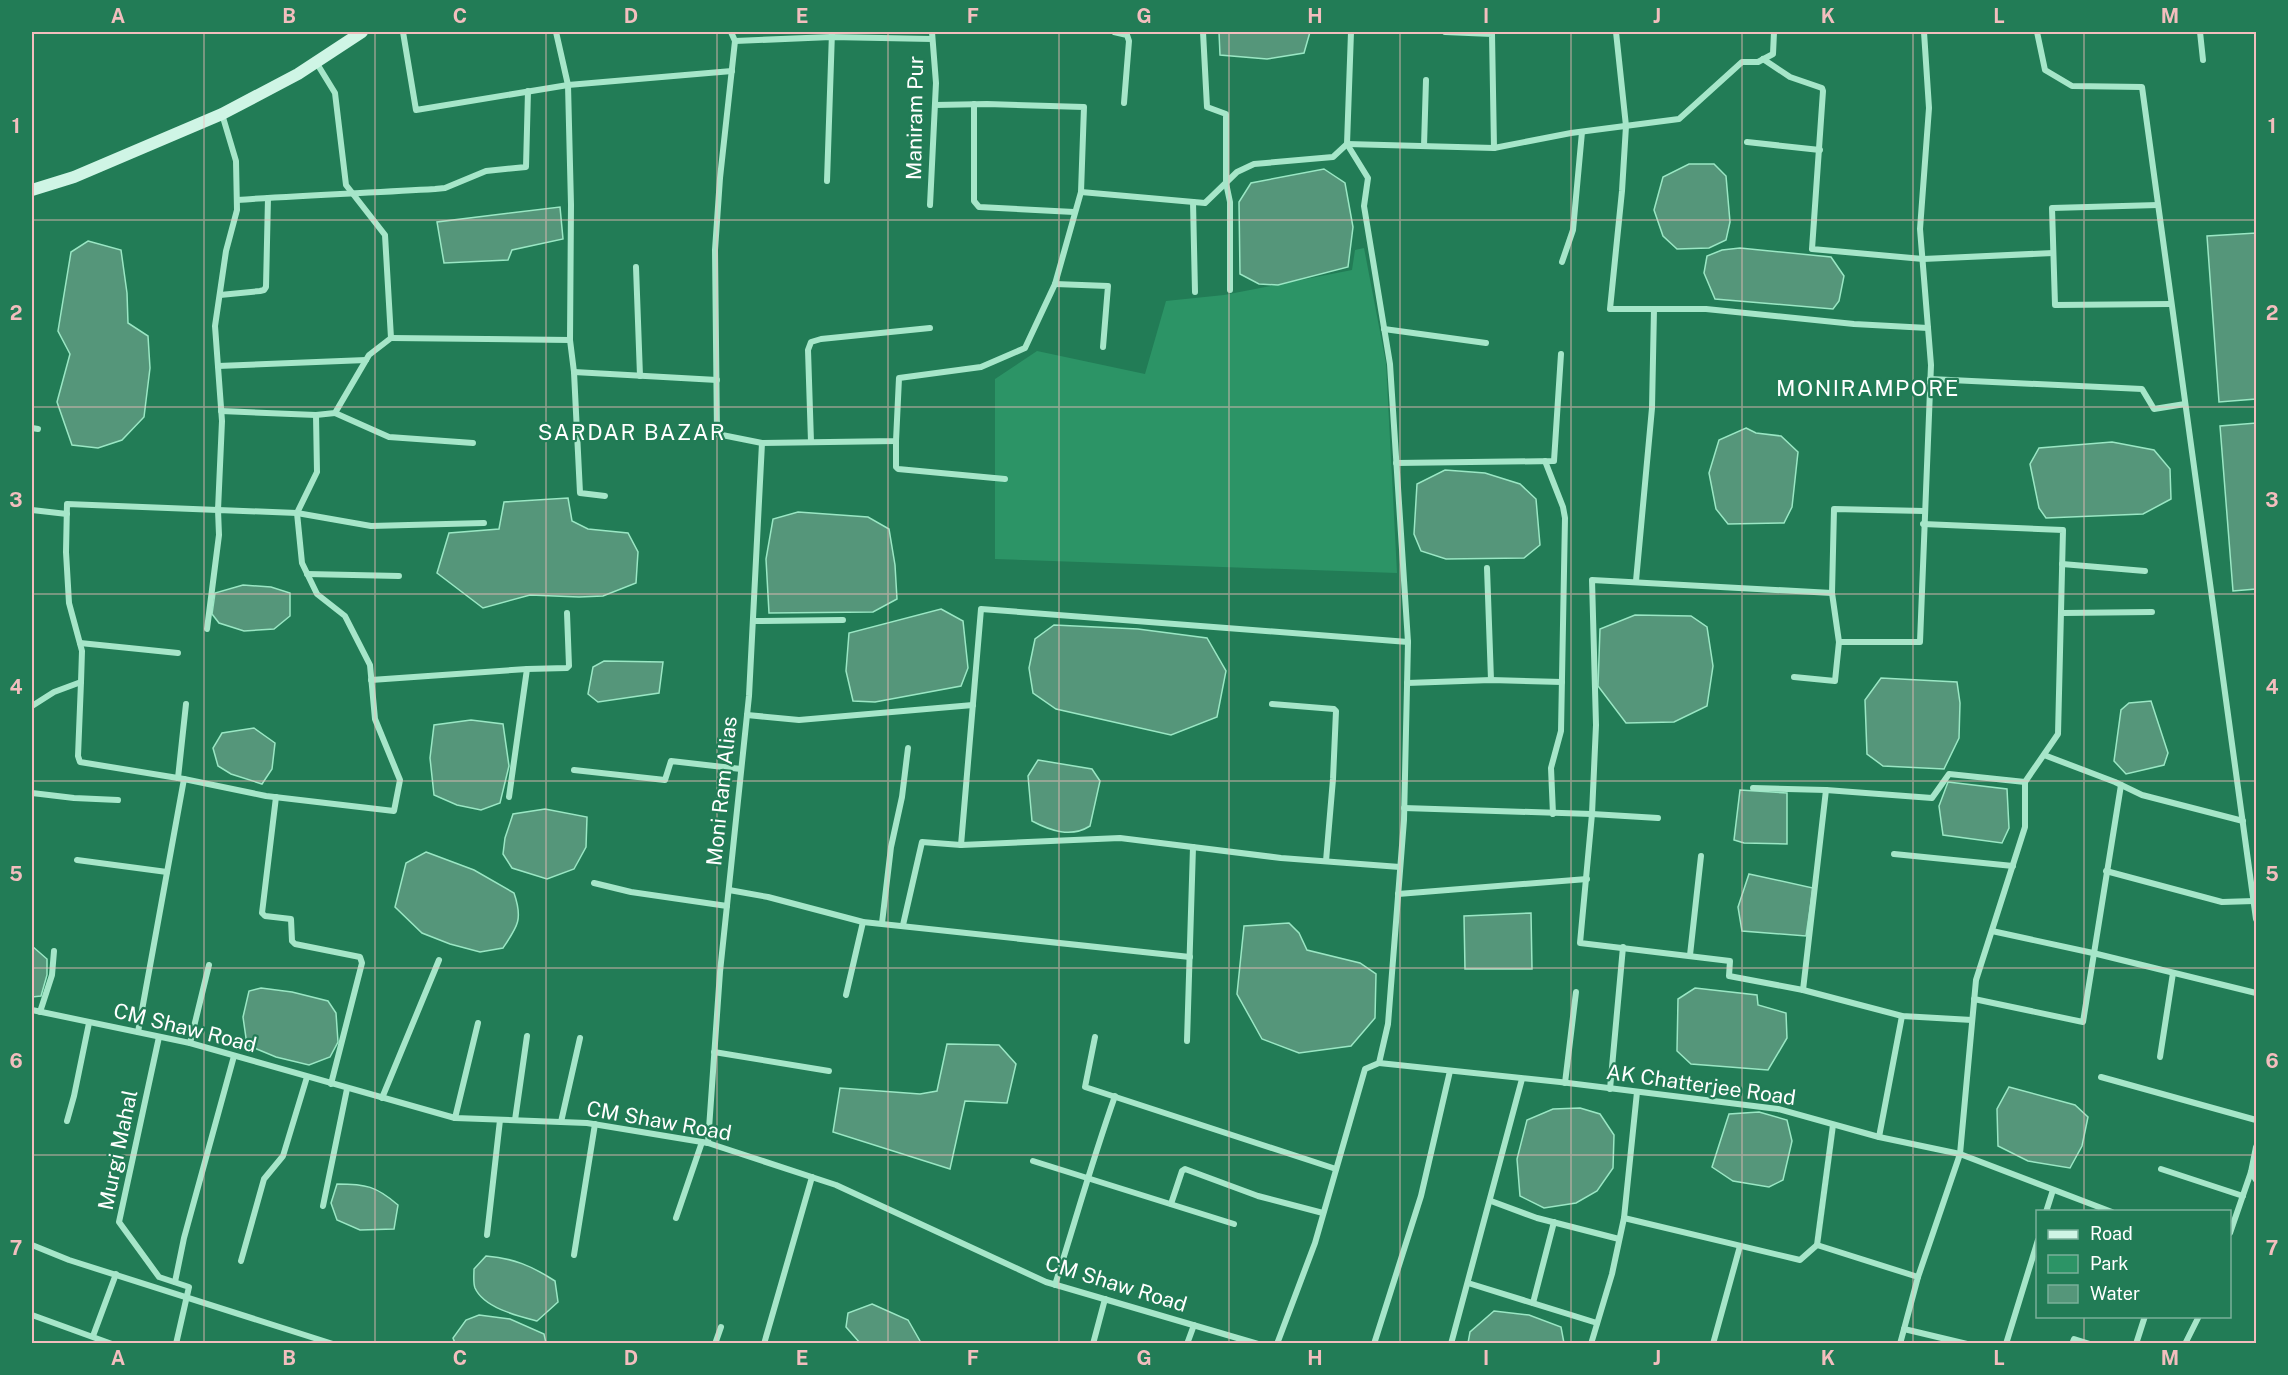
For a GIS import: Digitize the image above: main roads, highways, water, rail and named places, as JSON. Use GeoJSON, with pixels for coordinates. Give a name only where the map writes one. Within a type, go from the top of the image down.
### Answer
{"type":"FeatureCollection","features":[{"type":"Feature","properties":{"kind":"water"},"geometry":{"type":"Polygon","coordinates":[[[1219,32],[1310,32],[1304,53],[1267,59],[1220,55],[1219,32]]]}},
{"type":"Feature","properties":{"kind":"water"},"geometry":{"type":"Polygon","coordinates":[[[1689,164],[1714,164],[1726,176],[1730,222],[1726,240],[1709,248],[1677,249],[1663,236],[1654,210],[1663,177],[1689,164]]]}},
{"type":"Feature","properties":{"kind":"water"},"geometry":{"type":"Polygon","coordinates":[[[1324,169],[1345,183],[1353,227],[1348,267],[1278,285],[1259,284],[1240,274],[1239,202],[1251,183],[1324,169]]]}},
{"type":"Feature","properties":{"kind":"water"},"geometry":{"type":"Polygon","coordinates":[[[560,207],[563,239],[512,250],[508,260],[444,263],[437,222],[560,207]]]}},
{"type":"Feature","properties":{"kind":"water"},"geometry":{"type":"Polygon","coordinates":[[[2256,233],[2256,399],[2219,402],[2207,236],[2256,233]]]}},
{"type":"Feature","properties":{"kind":"water"},"geometry":{"type":"Polygon","coordinates":[[[88,241],[121,250],[127,293],[128,323],[148,336],[150,368],[144,417],[122,440],[98,448],[72,445],[57,402],[70,354],[58,331],[71,252],[88,241]]]}},
{"type":"Feature","properties":{"kind":"water"},"geometry":{"type":"Polygon","coordinates":[[[1740,248],[1831,257],[1844,276],[1839,301],[1833,309],[1715,299],[1704,273],[1707,256],[1722,250],[1740,248]]]}},
{"type":"Feature","properties":{"kind":"water"},"geometry":{"type":"Polygon","coordinates":[[[2256,423],[2256,589],[2233,591],[2220,426],[2256,423]]]}},
{"type":"Feature","properties":{"kind":"water"},"geometry":{"type":"Polygon","coordinates":[[[1746,428],[1756,433],[1781,436],[1798,452],[1792,507],[1784,523],[1728,524],[1716,509],[1709,473],[1719,440],[1746,428]]]}},
{"type":"Feature","properties":{"kind":"water"},"geometry":{"type":"Polygon","coordinates":[[[2112,442],[2154,450],[2170,469],[2171,499],[2143,514],[2046,518],[2039,508],[2030,464],[2039,448],[2112,442]]]}},
{"type":"Feature","properties":{"kind":"water"},"geometry":{"type":"Polygon","coordinates":[[[1445,470],[1485,473],[1520,484],[1536,499],[1540,545],[1524,558],[1446,559],[1421,551],[1414,534],[1417,484],[1445,470]]]}},
{"type":"Feature","properties":{"kind":"water"},"geometry":{"type":"Polygon","coordinates":[[[568,498],[572,521],[588,529],[628,533],[638,552],[636,583],[603,596],[530,595],[483,608],[437,573],[449,533],[499,529],[504,502],[568,498]]]}},
{"type":"Feature","properties":{"kind":"water"},"geometry":{"type":"Polygon","coordinates":[[[798,512],[868,517],[889,529],[895,565],[897,599],[873,612],[769,613],[766,559],[773,519],[798,512]]]}},
{"type":"Feature","properties":{"kind":"water"},"geometry":{"type":"Polygon","coordinates":[[[243,585],[271,587],[290,593],[290,616],[274,629],[244,631],[219,623],[212,614],[215,593],[243,585]]]}},
{"type":"Feature","properties":{"kind":"water"},"geometry":{"type":"Polygon","coordinates":[[[941,609],[963,621],[968,668],[961,686],[875,702],[853,701],[846,671],[849,633],[941,609]]]}},
{"type":"Feature","properties":{"kind":"water"},"geometry":{"type":"Polygon","coordinates":[[[1635,615],[1691,616],[1707,627],[1713,666],[1707,706],[1674,722],[1626,723],[1598,686],[1600,629],[1635,615]]]}},
{"type":"Feature","properties":{"kind":"water"},"geometry":{"type":"Polygon","coordinates":[[[1054,625],[1138,629],[1207,638],[1226,671],[1217,717],[1171,735],[1056,709],[1033,693],[1029,668],[1035,639],[1054,625]]]}},
{"type":"Feature","properties":{"kind":"water"},"geometry":{"type":"Polygon","coordinates":[[[604,661],[663,662],[659,693],[598,702],[588,694],[593,667],[604,661]]]}},
{"type":"Feature","properties":{"kind":"water"},"geometry":{"type":"Polygon","coordinates":[[[1881,678],[1957,682],[1960,703],[1959,738],[1944,769],[1883,766],[1867,754],[1865,700],[1881,678]]]}},
{"type":"Feature","properties":{"kind":"water"},"geometry":{"type":"Polygon","coordinates":[[[2151,701],[2168,753],[2164,765],[2126,774],[2114,761],[2121,710],[2129,703],[2151,701]]]}},
{"type":"Feature","properties":{"kind":"water"},"geometry":{"type":"Polygon","coordinates":[[[471,720],[503,724],[509,766],[500,803],[481,810],[457,805],[434,795],[430,758],[434,725],[471,720]]]}},
{"type":"Feature","properties":{"kind":"water"},"geometry":{"type":"Polygon","coordinates":[[[254,728],[275,743],[272,769],[262,784],[231,774],[218,766],[213,748],[222,733],[254,728]]]}},
{"type":"Feature","properties":{"kind":"water"},"geometry":{"type":"Polygon","coordinates":[[[1038,760],[1092,769],[1100,781],[1090,826],[1076,832],[1061,832],[1032,821],[1028,776],[1038,760]]]}},
{"type":"Feature","properties":{"kind":"water"},"geometry":{"type":"Polygon","coordinates":[[[1948,782],[2007,789],[2009,828],[2002,843],[1943,835],[1939,806],[1948,782]]]}},
{"type":"Feature","properties":{"kind":"water"},"geometry":{"type":"Polygon","coordinates":[[[1740,790],[1787,793],[1787,844],[1744,843],[1734,840],[1740,790]]]}},
{"type":"Feature","properties":{"kind":"water"},"geometry":{"type":"Polygon","coordinates":[[[545,809],[587,817],[586,847],[574,869],[547,879],[512,868],[503,854],[505,838],[513,814],[545,809]]]}},
{"type":"Feature","properties":{"kind":"water"},"geometry":{"type":"Polygon","coordinates":[[[426,852],[474,870],[514,893],[518,922],[503,948],[480,952],[450,944],[422,933],[395,907],[406,863],[426,852]]]}},
{"type":"Feature","properties":{"kind":"water"},"geometry":{"type":"Polygon","coordinates":[[[1749,874],[1813,888],[1806,936],[1742,931],[1738,907],[1749,874]]]}},
{"type":"Feature","properties":{"kind":"water"},"geometry":{"type":"Polygon","coordinates":[[[1531,913],[1532,969],[1465,969],[1464,916],[1531,913]]]}},
{"type":"Feature","properties":{"kind":"water"},"geometry":{"type":"Polygon","coordinates":[[[1289,923],[1299,933],[1307,950],[1360,963],[1376,974],[1375,1018],[1351,1046],[1299,1053],[1262,1039],[1237,994],[1244,926],[1289,923]]]}},
{"type":"Feature","properties":{"kind":"water"},"geometry":{"type":"Polygon","coordinates":[[[32,946],[47,959],[47,975],[41,996],[32,997],[32,946]]]}},
{"type":"Feature","properties":{"kind":"water"},"geometry":{"type":"Polygon","coordinates":[[[261,988],[292,992],[328,1001],[336,1013],[338,1042],[330,1057],[309,1065],[276,1057],[247,1045],[243,1017],[249,991],[261,988]]]}},
{"type":"Feature","properties":{"kind":"water"},"geometry":{"type":"Polygon","coordinates":[[[1695,988],[1757,995],[1758,1005],[1786,1013],[1787,1038],[1768,1070],[1691,1064],[1677,1051],[1678,999],[1695,988]]]}},
{"type":"Feature","properties":{"kind":"water"},"geometry":{"type":"Polygon","coordinates":[[[947,1044],[999,1045],[1016,1064],[1007,1103],[965,1101],[950,1169],[833,1132],[840,1088],[920,1094],[937,1091],[947,1044]]]}},
{"type":"Feature","properties":{"kind":"water"},"geometry":{"type":"Polygon","coordinates":[[[2009,1087],[2075,1105],[2088,1117],[2082,1146],[2070,1168],[2028,1161],[1998,1146],[1997,1109],[2009,1087]]]}},
{"type":"Feature","properties":{"kind":"water"},"geometry":{"type":"Polygon","coordinates":[[[1580,1108],[1600,1114],[1614,1135],[1613,1168],[1597,1191],[1576,1203],[1544,1208],[1520,1196],[1517,1159],[1527,1120],[1553,1109],[1580,1108]]]}},
{"type":"Feature","properties":{"kind":"water"},"geometry":{"type":"Polygon","coordinates":[[[1759,1112],[1787,1120],[1792,1141],[1783,1180],[1769,1187],[1733,1181],[1712,1167],[1729,1114],[1759,1112]]]}},
{"type":"Feature","properties":{"kind":"water"},"geometry":{"type":"Polygon","coordinates":[[[337,1184],[370,1187],[398,1205],[394,1229],[360,1230],[337,1220],[331,1203],[337,1184]]]}},
{"type":"Feature","properties":{"kind":"water"},"geometry":{"type":"Polygon","coordinates":[[[486,1256],[522,1264],[555,1281],[558,1302],[537,1321],[511,1314],[486,1301],[475,1288],[474,1269],[486,1256]]]}},
{"type":"Feature","properties":{"kind":"water"},"geometry":{"type":"Polygon","coordinates":[[[872,1304],[908,1320],[919,1343],[860,1343],[846,1327],[848,1313],[872,1304]]]}},
{"type":"Feature","properties":{"kind":"water"},"geometry":{"type":"Polygon","coordinates":[[[1494,1311],[1529,1315],[1561,1327],[1564,1343],[1468,1343],[1470,1332],[1494,1311]]]}},
{"type":"Feature","properties":{"kind":"water"},"geometry":{"type":"Polygon","coordinates":[[[479,1315],[510,1319],[544,1334],[546,1343],[455,1343],[453,1338],[466,1320],[479,1315]]]}},
{"type":"Feature","properties":{"kind":"district","name":"MONIRAMPORE"},"geometry":{"type":"Point","coordinates":[1868,388]}},
{"type":"Feature","properties":{"kind":"district","name":"SARDAR BAZAR"},"geometry":{"type":"Point","coordinates":[632,432]}}]}
